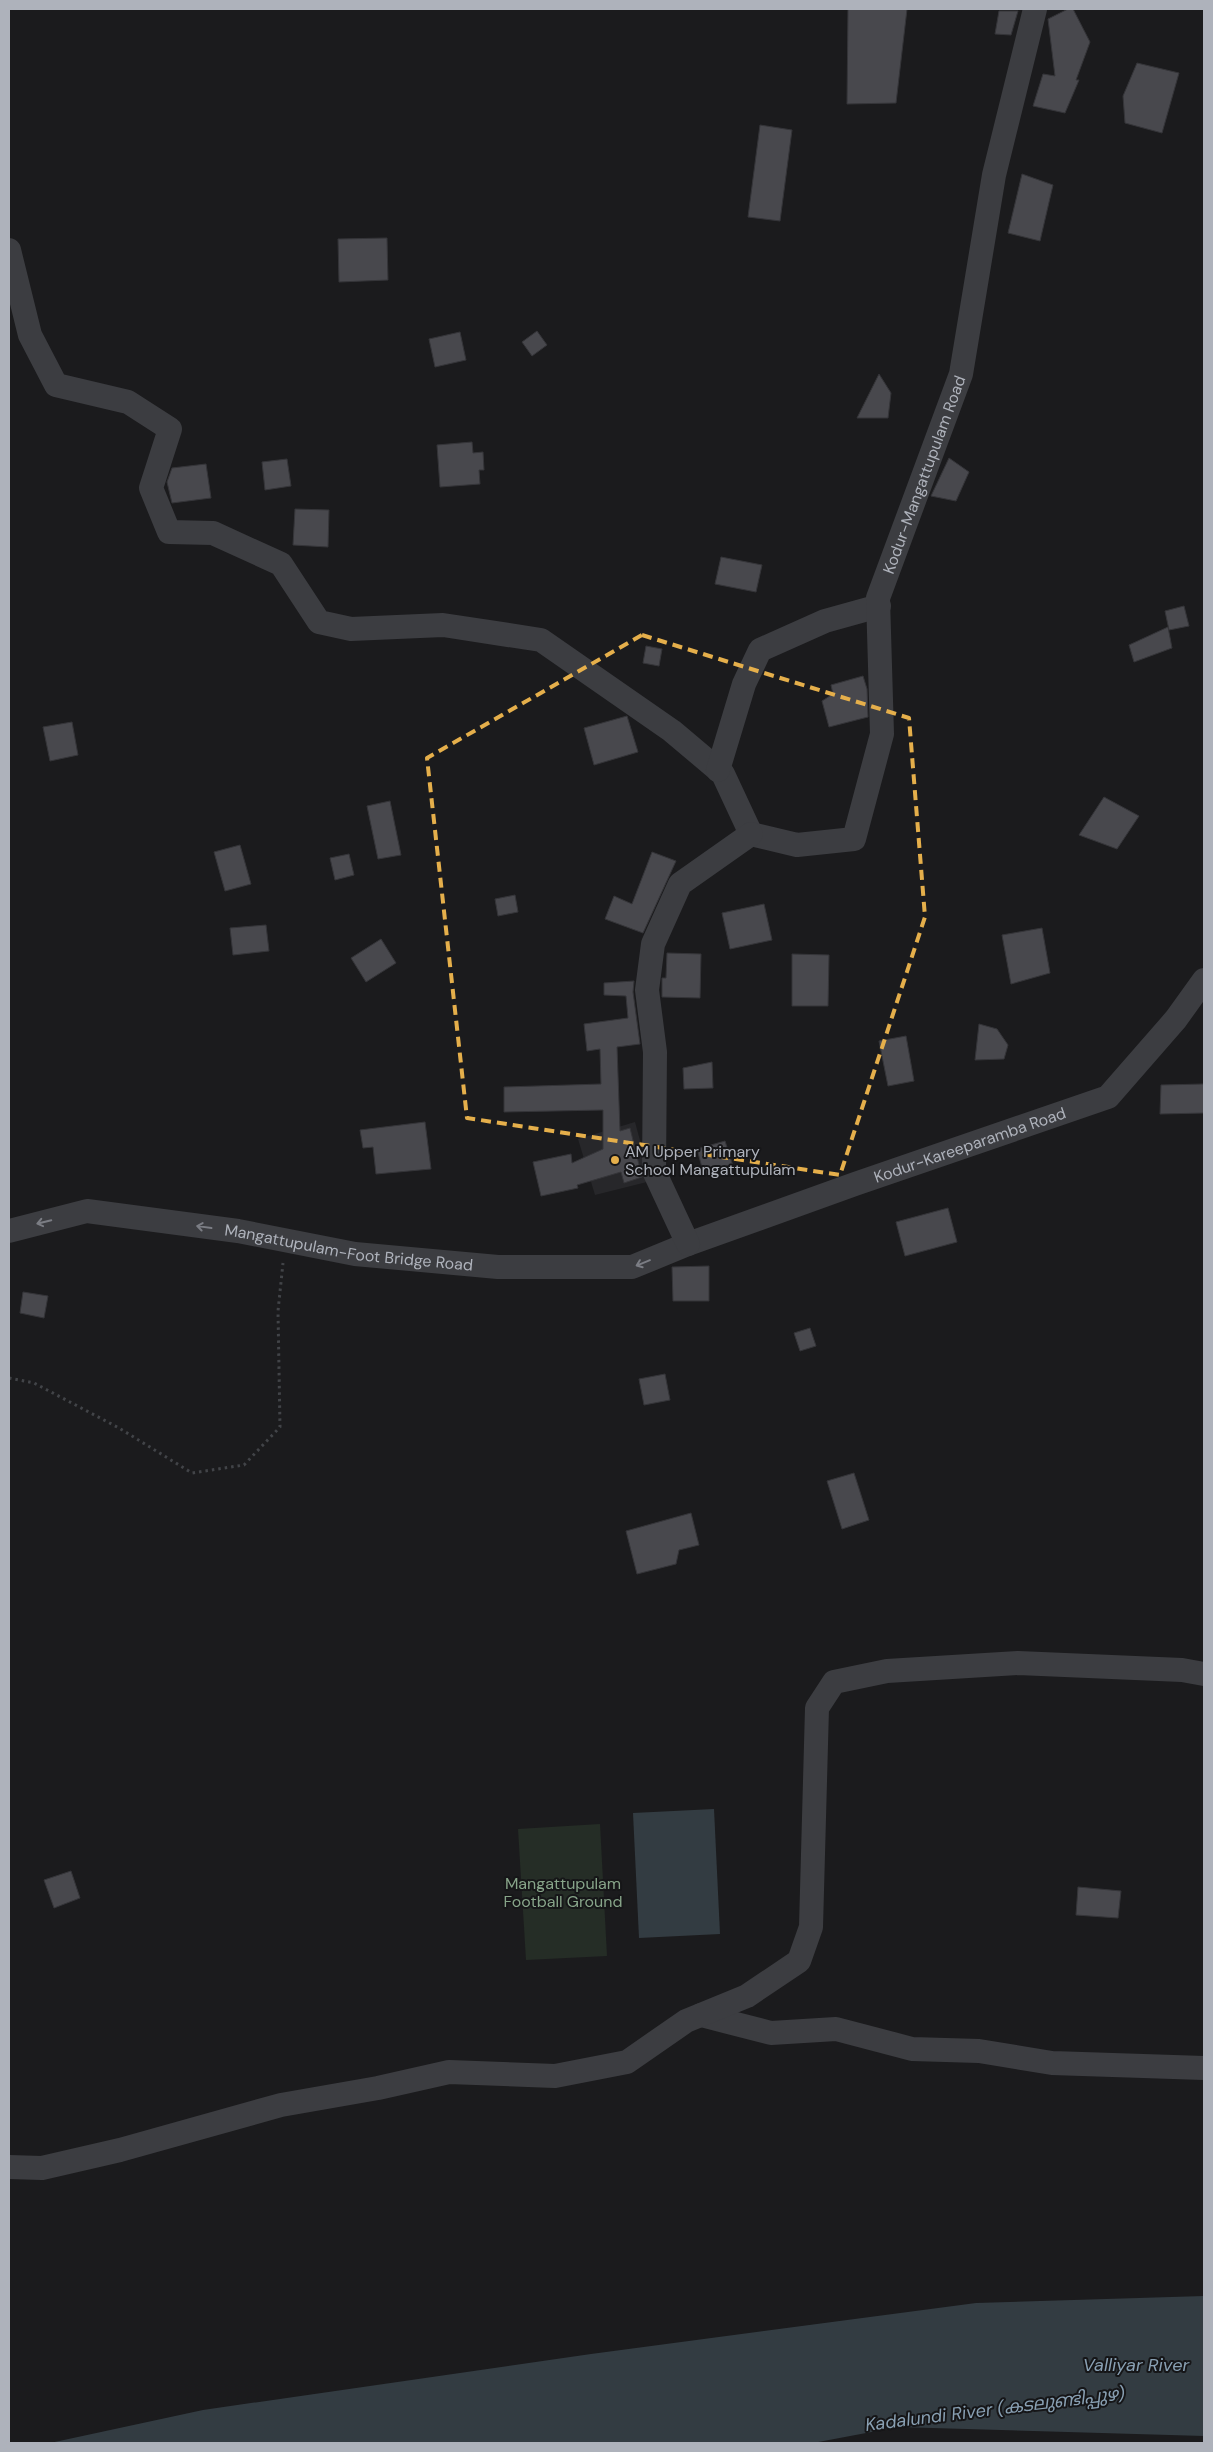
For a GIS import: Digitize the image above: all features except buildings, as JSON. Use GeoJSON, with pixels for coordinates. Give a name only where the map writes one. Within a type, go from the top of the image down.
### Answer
{"type":"FeatureCollection","features":[{"type":"Feature","properties":{"kind":"street","name":"Kodur-Mangattupulam Road"},"geometry":{"type":"LineString","coordinates":[[751,834],[797,845],[854,839],[882,734],[878,598],[961,374],[994,175],[1035,9]]}},
{"type":"Feature","properties":{"kind":"street"},"geometry":{"type":"LineString","coordinates":[[9,250],[30,334],[56,385],[128,402],[170,429],[151,488],[168,532],[212,533],[281,564],[319,622],[351,630],[443,625],[541,640],[672,731],[723,774],[751,834],[680,884],[654,944],[646,990],[655,1052],[654,1171],[688,1244]]}},
{"type":"Feature","properties":{"kind":"street"},"geometry":{"type":"LineString","coordinates":[[718,770],[744,684],[760,650],[825,621],[879,606]]}},
{"type":"Feature","properties":{"kind":"street","name":"Kodur-Kareeparamba Road"},"geometry":{"type":"LineString","coordinates":[[688,1244],[1108,1097],[1176,1019],[1204,980]]}},
{"type":"Feature","properties":{"kind":"street","name":"Mangattupulam-Foot Bridge Road"},"geometry":{"type":"LineString","coordinates":[[9,1231],[87,1211],[238,1231],[355,1254],[498,1267],[632,1267],[688,1244]]}},
{"type":"Feature","properties":{"kind":"street"},"geometry":{"type":"LineString","coordinates":[[9,2167],[42,2168],[120,2150],[281,2105],[378,2088],[449,2072],[554,2076],[627,2062],[686,2022],[747,1996],[799,1961],[811,1927],[817,1708],[834,1682],[887,1671],[1018,1664],[1182,1670],[1204,1674]]}},
{"type":"Feature","properties":{"kind":"street"},"geometry":{"type":"LineString","coordinates":[[701,2015],[771,2033],[836,2029],[912,2049],[979,2051],[1052,2063],[1204,2068]]}},
{"type":"Feature","properties":{"kind":"path"},"geometry":{"type":"LineString","coordinates":[[9,1378],[34,1383],[119,1428],[192,1473],[244,1465],[280,1427],[278,1311],[286,1241]]}},
{"type":"Feature","properties":{"kind":"highlighted area"},"geometry":{"type":"Polygon","coordinates":[[[642,635],[909,718],[925,917],[840,1175],[467,1118],[427,758],[642,635]]]}},
{"type":"Feature","properties":{"kind":"shaded area","name":"AM Upper Primary School Mangattupulam"},"geometry":{"type":"Polygon","coordinates":[[[635,1122],[651,1181],[595,1195],[578,1139],[635,1122]]]}},
{"type":"Feature","properties":{"kind":"green space","name":"Mangattupulam Football Ground"},"geometry":{"type":"Polygon","coordinates":[[[600,1824],[607,1956],[526,1960],[518,1829],[600,1824]]]}},
{"type":"Feature","properties":{"kind":"water"},"geometry":{"type":"Polygon","coordinates":[[[714,1809],[720,1934],[639,1938],[633,1813],[714,1809]]]}},
{"type":"Feature","properties":{"kind":"water","name":"Valliyar River"},"geometry":{"type":"Polygon","coordinates":[[[1204,2296],[1204,2436],[898,2427],[813,2443],[50,2443],[203,2410],[591,2354],[976,2303],[1204,2296]]]}},
{"type":"Feature","properties":{"kind":"place","name":"AM Upper Primary School Mangattupulam"},"geometry":{"type":"Point","coordinates":[615,1160]}},
{"type":"Feature","properties":{"kind":"water label","name":"Kadalundi River (കടലുണ്ടിപ്പുഴ)"},"geometry":{"type":"Point","coordinates":[995,2409]}}]}
